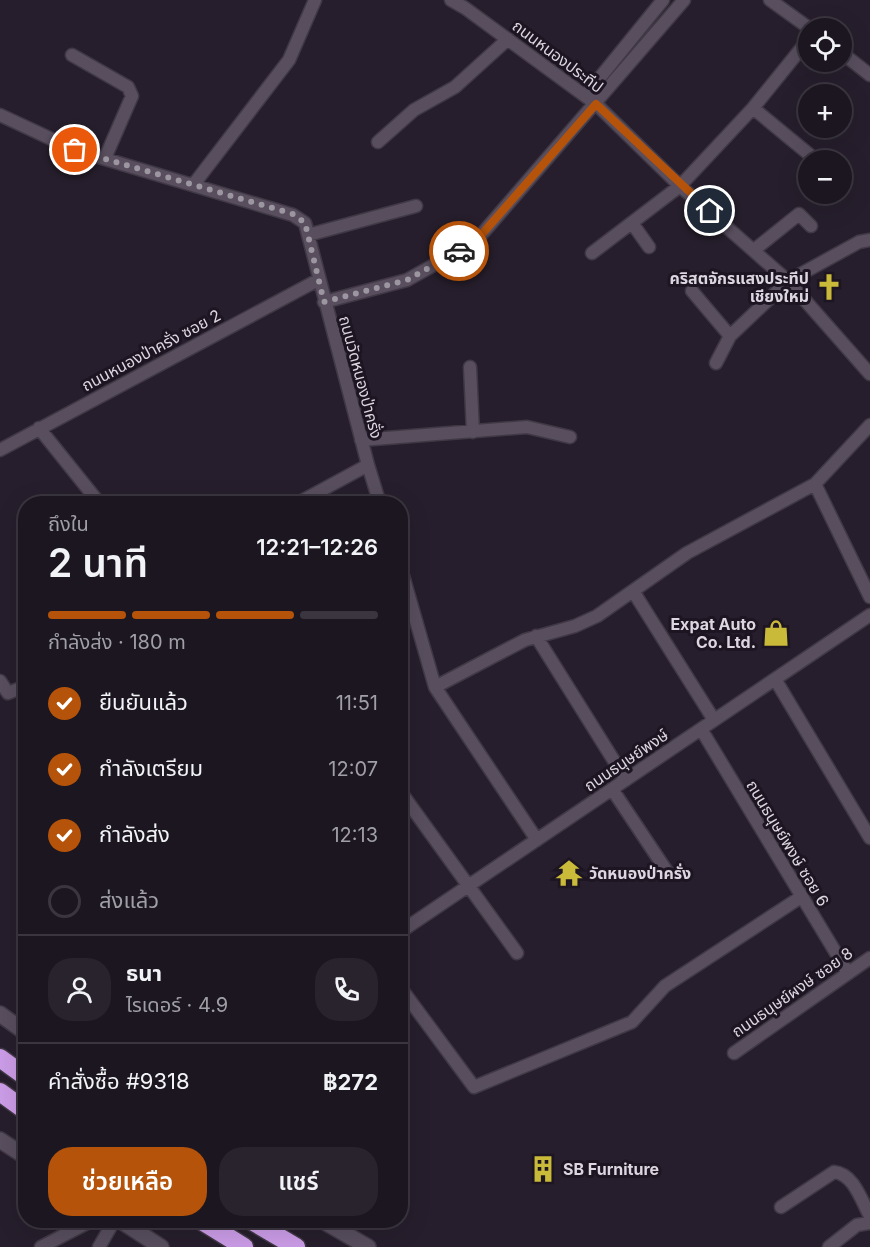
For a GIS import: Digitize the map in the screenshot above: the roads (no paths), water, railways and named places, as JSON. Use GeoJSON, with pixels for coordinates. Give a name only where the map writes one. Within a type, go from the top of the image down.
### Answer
{"type":"FeatureCollection","features":[{"type":"Feature","properties":{"kind":"highway"},"geometry":{"type":"LineString","coordinates":[[0,1058],[18,1071]]}},
{"type":"Feature","properties":{"kind":"highway"},"geometry":{"type":"LineString","coordinates":[[0,1092],[18,1105]]}},
{"type":"Feature","properties":{"kind":"highway"},"geometry":{"type":"LineString","coordinates":[[213,1228],[244,1247]]}},
{"type":"Feature","properties":{"kind":"highway"},"geometry":{"type":"LineString","coordinates":[[264,1228],[296,1247]]}},
{"type":"Feature","properties":{"kind":"main road"},"geometry":{"type":"LineString","coordinates":[[0,1014],[18,1027]]}},
{"type":"Feature","properties":{"kind":"main road"},"geometry":{"type":"LineString","coordinates":[[0,1140],[18,1152]]}},
{"type":"Feature","properties":{"kind":"main road"},"geometry":{"type":"LineString","coordinates":[[132,1228],[161,1247]]}},
{"type":"Feature","properties":{"kind":"main road"},"geometry":{"type":"LineString","coordinates":[[335,1228],[368,1247]]}},
{"type":"Feature","properties":{"kind":"street"},"geometry":{"type":"LineString","coordinates":[[194,184],[289,60],[315,0]]}},
{"type":"Feature","properties":{"kind":"street","name":"ถนนหนองประทีป"},"geometry":{"type":"LineString","coordinates":[[451,0],[596,104],[680,186],[788,281],[870,374]]}},
{"type":"Feature","properties":{"kind":"street"},"geometry":{"type":"LineString","coordinates":[[585,96],[663,0]]}},
{"type":"Feature","properties":{"kind":"street"},"geometry":{"type":"LineString","coordinates":[[324,302],[407,280],[475,242],[684,0]]}},
{"type":"Feature","properties":{"kind":"street"},"geometry":{"type":"LineString","coordinates":[[770,0],[798,21]]}},
{"type":"Feature","properties":{"kind":"street"},"geometry":{"type":"LineString","coordinates":[[378,142],[414,110],[455,87],[508,39]]}},
{"type":"Feature","properties":{"kind":"street"},"geometry":{"type":"LineString","coordinates":[[592,253],[680,186],[753,108],[798,52]]}},
{"type":"Feature","properties":{"kind":"street"},"geometry":{"type":"LineString","coordinates":[[72,55],[131,92],[132,96],[105,158]]}},
{"type":"Feature","properties":{"kind":"street"},"geometry":{"type":"LineString","coordinates":[[852,61],[870,75]]}},
{"type":"Feature","properties":{"kind":"street"},"geometry":{"type":"LineString","coordinates":[[753,108],[804,150]]}},
{"type":"Feature","properties":{"kind":"street","name":"ถนนวัดหนองป่าครั่ง"},"geometry":{"type":"LineString","coordinates":[[0,115],[75,150],[293,214],[305,223],[318,280],[378,496]]}},
{"type":"Feature","properties":{"kind":"street"},"geometry":{"type":"LineString","coordinates":[[308,235],[416,206]]}},
{"type":"Feature","properties":{"kind":"street"},"geometry":{"type":"LineString","coordinates":[[754,250],[799,214],[811,225]]}},
{"type":"Feature","properties":{"kind":"street"},"geometry":{"type":"LineString","coordinates":[[632,223],[649,247]]}},
{"type":"Feature","properties":{"kind":"street"},"geometry":{"type":"LineString","coordinates":[[716,363],[730,336],[788,281],[859,242],[870,240]]}},
{"type":"Feature","properties":{"kind":"street","name":"ถนนหนองป่าครั่ง ซอย 2"},"geometry":{"type":"LineString","coordinates":[[0,450],[318,280]]}},
{"type":"Feature","properties":{"kind":"street"},"geometry":{"type":"LineString","coordinates":[[692,291],[730,336]]}},
{"type":"Feature","properties":{"kind":"street"},"geometry":{"type":"LineString","coordinates":[[470,367],[473,432]]}},
{"type":"Feature","properties":{"kind":"street"},"geometry":{"type":"LineString","coordinates":[[435,687],[525,639],[575,626],[597,616],[687,553],[815,484],[870,425]]}},
{"type":"Feature","properties":{"kind":"street"},"geometry":{"type":"LineString","coordinates":[[362,440],[527,427],[570,437]]}},
{"type":"Feature","properties":{"kind":"street"},"geometry":{"type":"LineString","coordinates":[[39,428],[94,496]]}},
{"type":"Feature","properties":{"kind":"street"},"geometry":{"type":"LineString","coordinates":[[311,496],[368,465]]}},
{"type":"Feature","properties":{"kind":"street"},"geometry":{"type":"LineString","coordinates":[[815,484],[870,597]]}},
{"type":"Feature","properties":{"kind":"street"},"geometry":{"type":"LineString","coordinates":[[633,591],[714,720]]}},
{"type":"Feature","properties":{"kind":"street"},"geometry":{"type":"LineString","coordinates":[[408,592],[435,687],[537,840]]}},
{"type":"Feature","properties":{"kind":"street","name":"ถนนธนุษย์พงษ์"},"geometry":{"type":"LineString","coordinates":[[408,927],[870,615]]}},
{"type":"Feature","properties":{"kind":"street"},"geometry":{"type":"LineString","coordinates":[[536,636],[626,780]]}},
{"type":"Feature","properties":{"kind":"street"},"geometry":{"type":"LineString","coordinates":[[775,679],[870,838]]}},
{"type":"Feature","properties":{"kind":"street"},"geometry":{"type":"LineString","coordinates":[[0,681],[8,693],[18,689]]}},
{"type":"Feature","properties":{"kind":"street","name":"ถนนธนุษย์พงษ์ ซอย 6"},"geometry":{"type":"LineString","coordinates":[[701,729],[848,973]]}},
{"type":"Feature","properties":{"kind":"street"},"geometry":{"type":"LineString","coordinates":[[612,789],[668,873]]}},
{"type":"Feature","properties":{"kind":"street"},"geometry":{"type":"LineString","coordinates":[[408,802],[517,953]]}},
{"type":"Feature","properties":{"kind":"street"},"geometry":{"type":"LineString","coordinates":[[408,998],[474,1087],[632,1022],[665,986],[801,897]]}},
{"type":"Feature","properties":{"kind":"street","name":"ถนนธนุษย์ผงษ์ ซอย 8"},"geometry":{"type":"LineString","coordinates":[[734,1053],[870,958]]}},
{"type":"Feature","properties":{"kind":"street"},"geometry":{"type":"LineString","coordinates":[[781,1207],[834,1172],[842,1173],[850,1179],[870,1216]]}},
{"type":"Feature","properties":{"kind":"street"},"geometry":{"type":"LineString","coordinates":[[828,1247],[857,1225],[870,1223]]}},
{"type":"Feature","properties":{"kind":"street"},"geometry":{"type":"LineString","coordinates":[[41,1247],[78,1228]]}},
{"type":"Feature","properties":{"kind":"street"},"geometry":{"type":"LineString","coordinates":[[99,1247],[110,1228]]}},
{"type":"Feature","properties":{"kind":"place","name":"คริสตจักรแสงประทีป เชียงใหม่"},"geometry":{"type":"Point","coordinates":[829,287]}},
{"type":"Feature","properties":{"kind":"place","name":"Expat Auto Co. Ltd."},"geometry":{"type":"Point","coordinates":[776,633]}},
{"type":"Feature","properties":{"kind":"place","name":"วัดหนองป่าครั่ง"},"geometry":{"type":"Point","coordinates":[569,873]}},
{"type":"Feature","properties":{"kind":"place","name":"SB Furniture"},"geometry":{"type":"Point","coordinates":[543,1169]}}]}
